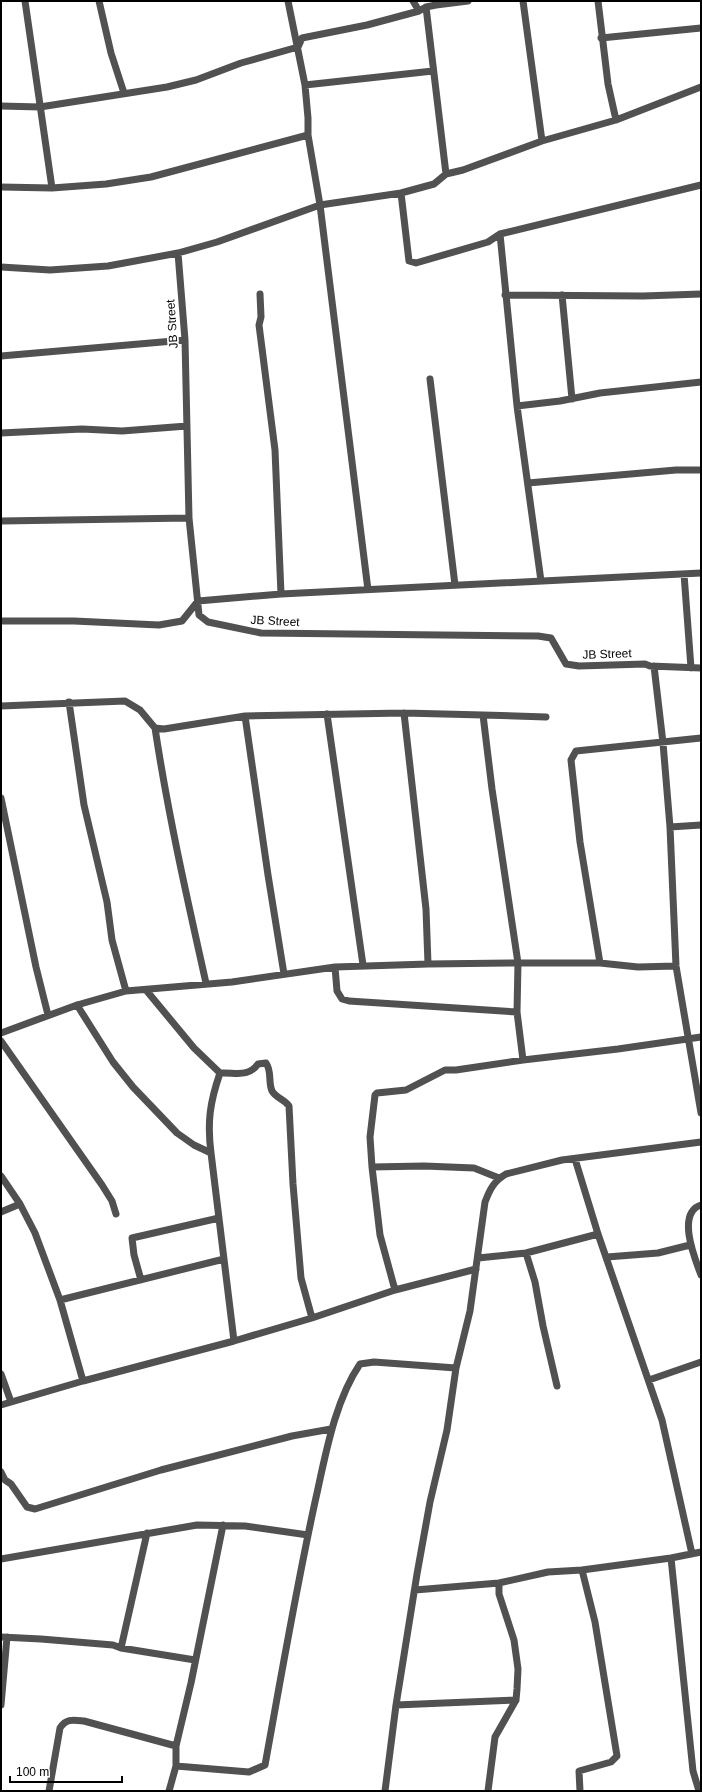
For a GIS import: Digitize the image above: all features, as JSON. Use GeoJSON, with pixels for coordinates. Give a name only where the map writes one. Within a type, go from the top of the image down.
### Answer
{"type":"FeatureCollection","features":[{"type":"Feature","properties":{"kind":"street"},"geometry":{"type":"LineString","coordinates":[[25,1],[52,188]]}},
{"type":"Feature","properties":{"kind":"street"},"geometry":{"type":"LineString","coordinates":[[99,1],[111,52],[124,93]]}},
{"type":"Feature","properties":{"kind":"street"},"geometry":{"type":"LineString","coordinates":[[288,1],[305,85],[308,135],[320,205],[368,590]]}},
{"type":"Feature","properties":{"kind":"street"},"geometry":{"type":"LineString","coordinates":[[413,1],[422,9],[433,71],[446,174]]}},
{"type":"Feature","properties":{"kind":"street"},"geometry":{"type":"LineString","coordinates":[[1,106],[40,108],[167,87],[196,80],[241,64],[298,47],[302,38],[367,25],[422,9],[468,1]]}},
{"type":"Feature","properties":{"kind":"street"},"geometry":{"type":"LineString","coordinates":[[523,1],[542,142]]}},
{"type":"Feature","properties":{"kind":"street"},"geometry":{"type":"LineString","coordinates":[[598,1],[601,38],[608,84],[616,120]]}},
{"type":"Feature","properties":{"kind":"street"},"geometry":{"type":"LineString","coordinates":[[601,38],[701,28]]}},
{"type":"Feature","properties":{"kind":"street"},"geometry":{"type":"LineString","coordinates":[[305,85],[433,71]]}},
{"type":"Feature","properties":{"kind":"street"},"geometry":{"type":"LineString","coordinates":[[1,267],[50,270],[108,266],[178,253],[217,242],[320,205],[401,193],[434,184],[446,174],[463,170],[542,142],[616,120],[701,87]]}},
{"type":"Feature","properties":{"kind":"street"},"geometry":{"type":"LineString","coordinates":[[1,187],[52,188],[106,184],[151,178],[308,135]]}},
{"type":"Feature","properties":{"kind":"street"},"geometry":{"type":"LineString","coordinates":[[401,193],[409,261],[416,263],[488,242],[500,234],[701,185]]}},
{"type":"Feature","properties":{"kind":"street"},"geometry":{"type":"LineString","coordinates":[[500,234],[516,406],[528,483],[540,581]]}},
{"type":"Feature","properties":{"kind":"street","name":"JB Street"},"geometry":{"type":"LineString","coordinates":[[178,253],[185,340],[189,518],[199,615],[208,622],[261,633],[538,636],[551,638],[566,664],[579,666],[645,664],[654,666],[701,668]]}},
{"type":"Feature","properties":{"kind":"street"},"geometry":{"type":"LineString","coordinates":[[260,294],[261,317],[259,325],[275,450],[280,594]]}},
{"type":"Feature","properties":{"kind":"street"},"geometry":{"type":"LineString","coordinates":[[505,295],[701,294]]}},
{"type":"Feature","properties":{"kind":"street"},"geometry":{"type":"LineString","coordinates":[[562,295],[572,399]]}},
{"type":"Feature","properties":{"kind":"street"},"geometry":{"type":"LineString","coordinates":[[1,356],[185,340]]}},
{"type":"Feature","properties":{"kind":"street"},"geometry":{"type":"LineString","coordinates":[[430,379],[455,585]]}},
{"type":"Feature","properties":{"kind":"street"},"geometry":{"type":"LineString","coordinates":[[516,406],[572,399],[600,393],[701,382]]}},
{"type":"Feature","properties":{"kind":"street"},"geometry":{"type":"LineString","coordinates":[[1,433],[82,429],[122,431],[187,426]]}},
{"type":"Feature","properties":{"kind":"street"},"geometry":{"type":"LineString","coordinates":[[528,483],[661,471],[701,470]]}},
{"type":"Feature","properties":{"kind":"street"},"geometry":{"type":"LineString","coordinates":[[1,521],[189,518]]}},
{"type":"Feature","properties":{"kind":"street"},"geometry":{"type":"LineString","coordinates":[[1,621],[67,621],[159,625],[182,621],[198,601],[280,594],[701,573]]}},
{"type":"Feature","properties":{"kind":"street"},"geometry":{"type":"LineString","coordinates":[[684,574],[691,668]]}},
{"type":"Feature","properties":{"kind":"street"},"geometry":{"type":"LineString","coordinates":[[654,666],[663,743],[670,827],[676,966],[701,1113]]}},
{"type":"Feature","properties":{"kind":"street"},"geometry":{"type":"LineString","coordinates":[[1,706],[69,702],[125,701],[140,710],[155,728],[164,786],[180,869],[206,983]]}},
{"type":"Feature","properties":{"kind":"street"},"geometry":{"type":"LineString","coordinates":[[69,702],[84,805],[107,902],[112,940],[126,991]]}},
{"type":"Feature","properties":{"kind":"street"},"geometry":{"type":"LineString","coordinates":[[155,728],[164,729],[245,716],[404,713],[546,717]]}},
{"type":"Feature","properties":{"kind":"street"},"geometry":{"type":"LineString","coordinates":[[404,713],[426,908],[428,964]]}},
{"type":"Feature","properties":{"kind":"street"},"geometry":{"type":"LineString","coordinates":[[327,714],[364,965]]}},
{"type":"Feature","properties":{"kind":"street"},"geometry":{"type":"LineString","coordinates":[[483,715],[492,789],[518,963],[517,1012],[522,1060]]}},
{"type":"Feature","properties":{"kind":"street"},"geometry":{"type":"LineString","coordinates":[[245,716],[284,974]]}},
{"type":"Feature","properties":{"kind":"street"},"geometry":{"type":"LineString","coordinates":[[600,963],[580,842],[571,760],[576,751],[701,738]]}},
{"type":"Feature","properties":{"kind":"street"},"geometry":{"type":"LineString","coordinates":[[1,798],[36,967],[48,1015]]}},
{"type":"Feature","properties":{"kind":"street"},"geometry":{"type":"LineString","coordinates":[[670,827],[701,825]]}},
{"type":"Feature","properties":{"kind":"street"},"geometry":{"type":"LineString","coordinates":[[1,1033],[77,1005],[126,991],[206,983],[232,982],[335,967],[364,965],[518,963],[600,963],[638,966],[676,966]]}},
{"type":"Feature","properties":{"kind":"street"},"geometry":{"type":"LineString","coordinates":[[335,967],[337,991],[342,999],[350,1001],[517,1012]]}},
{"type":"Feature","properties":{"kind":"street"},"geometry":{"type":"LineString","coordinates":[[146,990],[194,1048],[220,1073],[246,1074],[254,1069],[258,1064],[266,1062],[269,1067],[271,1089],[275,1095],[285,1100],[289,1106],[293,1184],[301,1278],[312,1318]]}},
{"type":"Feature","properties":{"kind":"street"},"geometry":{"type":"LineString","coordinates":[[77,1005],[113,1062],[133,1087],[177,1133],[194,1145],[211,1153]]}},
{"type":"Feature","properties":{"kind":"street"},"geometry":{"type":"LineString","coordinates":[[395,1290],[380,1235],[372,1167],[370,1137],[375,1096],[377,1093],[406,1090],[445,1070],[456,1070],[522,1060],[618,1050],[701,1037]]}},
{"type":"Feature","properties":{"kind":"street"},"geometry":{"type":"LineString","coordinates":[[1,1041],[102,1184],[112,1201],[116,1214]]}},
{"type":"Feature","properties":{"kind":"street"},"geometry":{"type":"LineString","coordinates":[[220,1073],[212,1095],[208,1134],[234,1341]]}},
{"type":"Feature","properties":{"kind":"street"},"geometry":{"type":"LineString","coordinates":[[385,1791],[396,1705],[430,1502],[447,1430],[456,1368],[470,1311],[486,1202],[490,1188],[499,1178],[515,1171],[575,1159],[701,1142]]}},
{"type":"Feature","properties":{"kind":"street"},"geometry":{"type":"LineString","coordinates":[[575,1159],[598,1234],[662,1420],[692,1554]]}},
{"type":"Feature","properties":{"kind":"street"},"geometry":{"type":"LineString","coordinates":[[372,1167],[424,1166],[474,1168],[499,1178]]}},
{"type":"Feature","properties":{"kind":"street"},"geometry":{"type":"LineString","coordinates":[[1,1176],[20,1204],[35,1233],[60,1300],[83,1381]]}},
{"type":"Feature","properties":{"kind":"street"},"geometry":{"type":"LineString","coordinates":[[1,1212],[20,1204]]}},
{"type":"Feature","properties":{"kind":"street"},"geometry":{"type":"LineString","coordinates":[[701,1205],[693,1209],[690,1217],[690,1245],[701,1275]]}},
{"type":"Feature","properties":{"kind":"street"},"geometry":{"type":"LineString","coordinates":[[141,1280],[134,1256],[132,1238],[219,1218]]}},
{"type":"Feature","properties":{"kind":"street"},"geometry":{"type":"LineString","coordinates":[[478,1258],[526,1253],[598,1234]]}},
{"type":"Feature","properties":{"kind":"street"},"geometry":{"type":"LineString","coordinates":[[607,1257],[658,1253],[690,1245]]}},
{"type":"Feature","properties":{"kind":"street"},"geometry":{"type":"LineString","coordinates":[[526,1253],[535,1282],[543,1326],[557,1386]]}},
{"type":"Feature","properties":{"kind":"street"},"geometry":{"type":"LineString","coordinates":[[60,1300],[224,1259]]}},
{"type":"Feature","properties":{"kind":"street"},"geometry":{"type":"LineString","coordinates":[[1,1405],[83,1381],[234,1341],[312,1318],[395,1290],[476,1269]]}},
{"type":"Feature","properties":{"kind":"street"},"geometry":{"type":"LineString","coordinates":[[176,1766],[249,1772],[265,1765],[308,1535],[331,1429],[352,1376],[360,1364],[374,1362],[456,1368]]}},
{"type":"Feature","properties":{"kind":"street"},"geometry":{"type":"LineString","coordinates":[[649,1380],[701,1362]]}},
{"type":"Feature","properties":{"kind":"street"},"geometry":{"type":"LineString","coordinates":[[1,1374],[11,1402]]}},
{"type":"Feature","properties":{"kind":"street"},"geometry":{"type":"LineString","coordinates":[[1,1472],[3,1480],[11,1484],[27,1507],[35,1509],[161,1470],[292,1436],[331,1429]]}},
{"type":"Feature","properties":{"kind":"street"},"geometry":{"type":"LineString","coordinates":[[1,1559],[147,1532],[198,1525],[246,1526],[308,1535]]}},
{"type":"Feature","properties":{"kind":"street"},"geometry":{"type":"LineString","coordinates":[[169,1791],[176,1766],[176,1746],[196,1660],[223,1525]]}},
{"type":"Feature","properties":{"kind":"street"},"geometry":{"type":"LineString","coordinates":[[121,1648],[147,1532]]}},
{"type":"Feature","properties":{"kind":"street"},"geometry":{"type":"LineString","coordinates":[[415,1590],[499,1583],[548,1572],[582,1570],[671,1558],[701,1552]]}},
{"type":"Feature","properties":{"kind":"street"},"geometry":{"type":"LineString","coordinates":[[671,1558],[693,1771],[699,1791]]}},
{"type":"Feature","properties":{"kind":"street"},"geometry":{"type":"LineString","coordinates":[[580,1791],[579,1771],[611,1762],[617,1756],[596,1622],[582,1570]]}},
{"type":"Feature","properties":{"kind":"street"},"geometry":{"type":"LineString","coordinates":[[488,1791],[495,1737],[504,1724],[516,1700],[518,1669],[514,1640],[500,1594],[499,1583]]}},
{"type":"Feature","properties":{"kind":"street"},"geometry":{"type":"LineString","coordinates":[[1,1705],[4,1637],[113,1645],[121,1648],[196,1660]]}},
{"type":"Feature","properties":{"kind":"street"},"geometry":{"type":"LineString","coordinates":[[396,1705],[516,1700]]}},
{"type":"Feature","properties":{"kind":"street"},"geometry":{"type":"LineString","coordinates":[[49,1791],[60,1728],[63,1723],[71,1719],[84,1721],[176,1746]]}}]}
